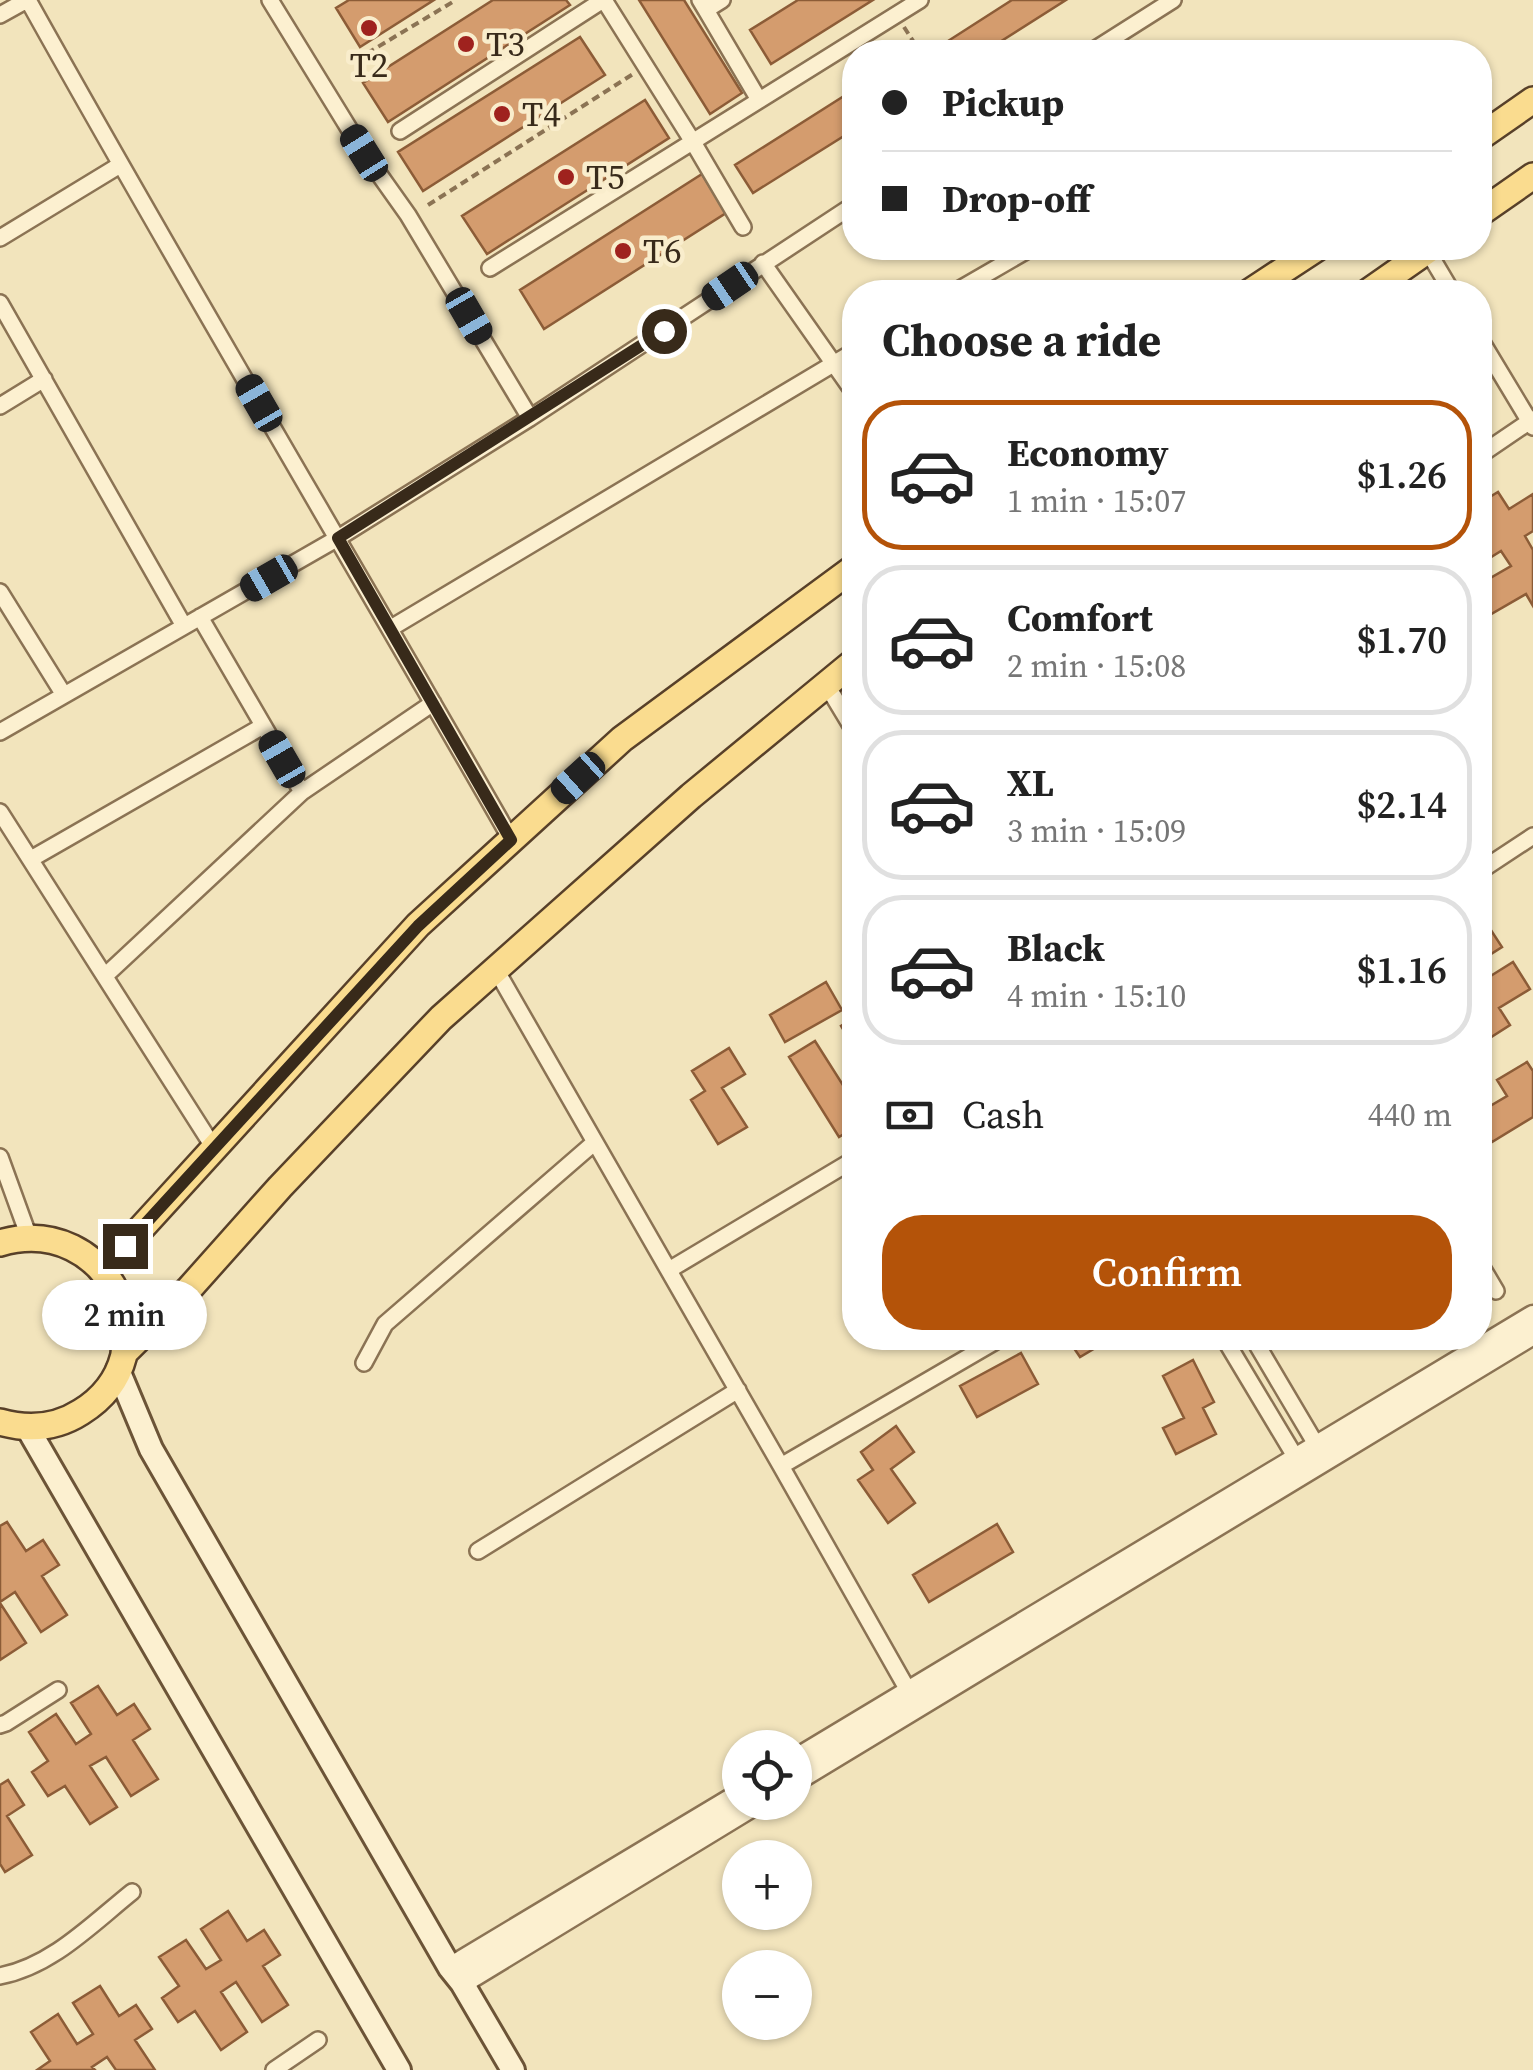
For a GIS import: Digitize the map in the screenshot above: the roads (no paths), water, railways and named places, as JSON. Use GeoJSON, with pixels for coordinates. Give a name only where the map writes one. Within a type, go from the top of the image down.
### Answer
{"type":"FeatureCollection","features":[{"type":"Feature","properties":{"kind":"main road"},"geometry":{"type":"LineString","coordinates":[[1492,128],[1533,100]]}},
{"type":"Feature","properties":{"kind":"main road"},"geometry":{"type":"LineString","coordinates":[[1492,205],[1533,176]]}},
{"type":"Feature","properties":{"kind":"main road"},"geometry":{"type":"LineString","coordinates":[[1269,280],[1299,260]]}},
{"type":"Feature","properties":{"kind":"main road"},"geometry":{"type":"LineString","coordinates":[[1385,280],[1413,260]]}},
{"type":"Feature","properties":{"kind":"main road"},"geometry":{"type":"LineString","coordinates":[[103,1270],[418,926],[622,738],[842,577]]}},
{"type":"Feature","properties":{"kind":"main road"},"geometry":{"type":"LineString","coordinates":[[0,1422],[43,1427],[74,1417],[100,1397],[120,1362],[441,1018],[691,796],[842,672]]}},
{"type":"Feature","properties":{"kind":"main road"},"geometry":{"type":"LineString","coordinates":[[0,1242],[29,1237],[62,1242],[91,1258],[112,1282],[123,1309],[126,1338],[120,1362],[151,1450],[512,2070]]}},
{"type":"Feature","properties":{"kind":"main road"},"geometry":{"type":"LineString","coordinates":[[27,1427],[399,2070]]}},
{"type":"Feature","properties":{"kind":"street"},"geometry":{"type":"LineString","coordinates":[[0,15],[28,0],[511,840]]}},
{"type":"Feature","properties":{"kind":"street"},"geometry":{"type":"LineString","coordinates":[[270,0],[354,138],[416,229],[530,418]]}},
{"type":"Feature","properties":{"kind":"street"},"geometry":{"type":"LineString","coordinates":[[400,130],[604,0],[742,227]]}},
{"type":"Feature","properties":{"kind":"street"},"geometry":{"type":"LineString","coordinates":[[722,0],[703,5],[759,100]]}},
{"type":"Feature","properties":{"kind":"street"},"geometry":{"type":"LineString","coordinates":[[856,40],[920,0]]}},
{"type":"Feature","properties":{"kind":"street"},"geometry":{"type":"LineString","coordinates":[[1111,40],[1173,0]]}},
{"type":"Feature","properties":{"kind":"street"},"geometry":{"type":"LineString","coordinates":[[490,268],[842,49]]}},
{"type":"Feature","properties":{"kind":"street"},"geometry":{"type":"LineString","coordinates":[[0,238],[120,165]]}},
{"type":"Feature","properties":{"kind":"street"},"geometry":{"type":"LineString","coordinates":[[0,732],[338,538],[530,418],[842,212]]}},
{"type":"Feature","properties":{"kind":"street"},"geometry":{"type":"LineString","coordinates":[[976,280],[1010,260]]}},
{"type":"Feature","properties":{"kind":"street"},"geometry":{"type":"LineString","coordinates":[[763,264],[842,375]]}},
{"type":"Feature","properties":{"kind":"street"},"geometry":{"type":"LineString","coordinates":[[0,303],[184,626]]}},
{"type":"Feature","properties":{"kind":"street"},"geometry":{"type":"LineString","coordinates":[[1492,358],[1532,422],[1492,447]]}},
{"type":"Feature","properties":{"kind":"street"},"geometry":{"type":"LineString","coordinates":[[391,628],[842,359]]}},
{"type":"Feature","properties":{"kind":"street"},"geometry":{"type":"LineString","coordinates":[[0,406],[44,380]]}},
{"type":"Feature","properties":{"kind":"street"},"geometry":{"type":"LineString","coordinates":[[0,592],[64,696]]}},
{"type":"Feature","properties":{"kind":"street"},"geometry":{"type":"LineString","coordinates":[[200,618],[302,792]]}},
{"type":"Feature","properties":{"kind":"street"},"geometry":{"type":"LineString","coordinates":[[826,684],[842,710]]}},
{"type":"Feature","properties":{"kind":"street"},"geometry":{"type":"LineString","coordinates":[[106,975],[302,792],[433,702]]}},
{"type":"Feature","properties":{"kind":"street"},"geometry":{"type":"LineString","coordinates":[[31,860],[263,726]]}},
{"type":"Feature","properties":{"kind":"street"},"geometry":{"type":"LineString","coordinates":[[0,812],[214,1148]]}},
{"type":"Feature","properties":{"kind":"street"},"geometry":{"type":"LineString","coordinates":[[1492,862],[1533,836]]}},
{"type":"Feature","properties":{"kind":"street"},"geometry":{"type":"LineString","coordinates":[[495,968],[909,1692]]}},
{"type":"Feature","properties":{"kind":"street"},"geometry":{"type":"LineString","coordinates":[[364,1362],[385,1324],[595,1142]]}},
{"type":"Feature","properties":{"kind":"street"},"geometry":{"type":"LineString","coordinates":[[0,1158],[29,1237]]}},
{"type":"Feature","properties":{"kind":"street"},"geometry":{"type":"LineString","coordinates":[[669,1270],[842,1167]]}},
{"type":"Feature","properties":{"kind":"street"},"geometry":{"type":"LineString","coordinates":[[1492,1284],[1496,1291]]}},
{"type":"Feature","properties":{"kind":"street"},"geometry":{"type":"LineString","coordinates":[[1492,1342],[1533,1316]]}},
{"type":"Feature","properties":{"kind":"street"},"geometry":{"type":"LineString","coordinates":[[812,1750],[1310,1456],[1533,1334]]}},
{"type":"Feature","properties":{"kind":"street"},"geometry":{"type":"LineString","coordinates":[[781,1466],[980,1350]]}},
{"type":"Feature","properties":{"kind":"street"},"geometry":{"type":"LineString","coordinates":[[1233,1350],[1310,1456]]}},
{"type":"Feature","properties":{"kind":"street"},"geometry":{"type":"LineString","coordinates":[[1259,1350],[1310,1456]]}},
{"type":"Feature","properties":{"kind":"street"},"geometry":{"type":"LineString","coordinates":[[812,1770],[1479,1350]]}},
{"type":"Feature","properties":{"kind":"street"},"geometry":{"type":"LineString","coordinates":[[478,1551],[738,1390]]}},
{"type":"Feature","properties":{"kind":"street"},"geometry":{"type":"LineString","coordinates":[[0,1725],[58,1690]]}},
{"type":"Feature","properties":{"kind":"street"},"geometry":{"type":"LineString","coordinates":[[456,1975],[722,1805]]}},
{"type":"Feature","properties":{"kind":"street"},"geometry":{"type":"LineString","coordinates":[[456,1975],[727,1820]]}},
{"type":"Feature","properties":{"kind":"street"},"geometry":{"type":"LineString","coordinates":[[0,1976],[33,1967],[132,1892]]}},
{"type":"Feature","properties":{"kind":"street"},"geometry":{"type":"LineString","coordinates":[[274,2070],[318,2040]]}},
{"type":"Feature","properties":{"kind":"place","name":"T2"},"geometry":{"type":"Point","coordinates":[369,28]}},
{"type":"Feature","properties":{"kind":"place","name":"T3"},"geometry":{"type":"Point","coordinates":[466,44]}},
{"type":"Feature","properties":{"kind":"place","name":"T4"},"geometry":{"type":"Point","coordinates":[502,114]}},
{"type":"Feature","properties":{"kind":"place","name":"T5"},"geometry":{"type":"Point","coordinates":[566,177]}},
{"type":"Feature","properties":{"kind":"place","name":"T6"},"geometry":{"type":"Point","coordinates":[623,251]}}]}
